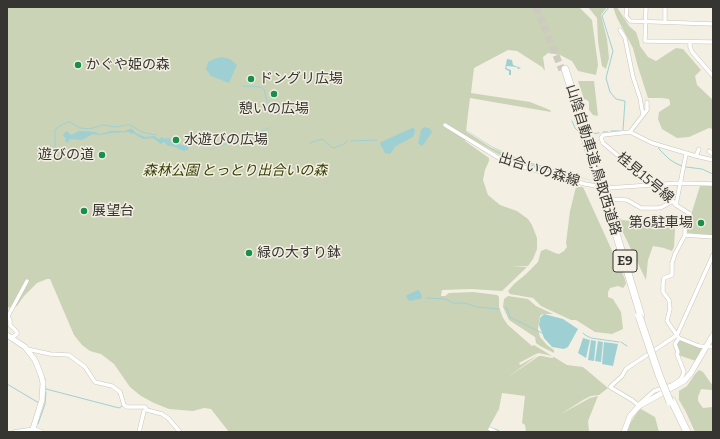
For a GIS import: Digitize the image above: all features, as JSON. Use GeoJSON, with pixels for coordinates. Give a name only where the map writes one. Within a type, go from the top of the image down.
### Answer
{"type":"FeatureCollection","features":[{"type":"Feature","properties":{"kind":"highway","name":"山陰自動車道;鳥取西道路"},"geometry":{"type":"LineString","coordinates":[[564,69],[608,204],[640,316],[671,402],[686,432]]}},
{"type":"Feature","properties":{"kind":"street"},"geometry":{"type":"LineString","coordinates":[[627,7],[626,16],[630,21],[713,24]]}},
{"type":"Feature","properties":{"kind":"street"},"geometry":{"type":"LineString","coordinates":[[646,7],[645,41],[713,42]]}},
{"type":"Feature","properties":{"kind":"street"},"geometry":{"type":"LineString","coordinates":[[665,7],[665,22]]}},
{"type":"Feature","properties":{"kind":"street"},"geometry":{"type":"LineString","coordinates":[[620,30],[625,38],[643,115]]}},
{"type":"Feature","properties":{"kind":"street"},"geometry":{"type":"LineString","coordinates":[[690,42],[692,52],[713,76]]}},
{"type":"Feature","properties":{"kind":"street"},"geometry":{"type":"LineString","coordinates":[[630,132],[647,110],[647,102]]}},
{"type":"Feature","properties":{"kind":"street","name":"出合いの森線"},"geometry":{"type":"LineString","coordinates":[[445,126],[502,160],[584,184],[608,188],[652,184],[713,184]]}},
{"type":"Feature","properties":{"kind":"street","name":"桂見15号線"},"geometry":{"type":"LineString","coordinates":[[678,336],[667,321],[670,309],[669,300],[662,290],[664,278],[672,276],[672,263],[685,234],[685,229],[690,214],[676,205],[661,188],[648,182],[602,143],[601,138],[603,135],[617,132],[630,132],[652,143],[686,154],[713,160]]}},
{"type":"Feature","properties":{"kind":"street"},"geometry":{"type":"LineString","coordinates":[[696,156],[699,150]]}},
{"type":"Feature","properties":{"kind":"street"},"geometry":{"type":"LineString","coordinates":[[676,205],[686,154]]}},
{"type":"Feature","properties":{"kind":"street"},"geometry":{"type":"LineString","coordinates":[[608,188],[608,204],[627,200],[640,208],[650,208],[662,207],[673,201]]}},
{"type":"Feature","properties":{"kind":"street"},"geometry":{"type":"LineString","coordinates":[[685,234],[713,237]]}},
{"type":"Feature","properties":{"kind":"street"},"geometry":{"type":"LineString","coordinates":[[624,432],[630,416],[654,391],[672,385],[681,379],[684,372],[675,344],[713,255]]}},
{"type":"Feature","properties":{"kind":"street"},"geometry":{"type":"LineString","coordinates":[[9,337],[17,334],[17,332],[10,325],[10,319],[8,316],[27,281]]}},
{"type":"Feature","properties":{"kind":"street"},"geometry":{"type":"LineString","coordinates":[[638,406],[684,381],[691,373],[713,335]]}},
{"type":"Feature","properties":{"kind":"street"},"geometry":{"type":"LineString","coordinates":[[678,336],[706,348],[713,347]]}},
{"type":"Feature","properties":{"kind":"street"},"geometry":{"type":"LineString","coordinates":[[638,406],[632,400],[610,387],[622,376],[626,369],[678,336]]}},
{"type":"Feature","properties":{"kind":"street"},"geometry":{"type":"LineString","coordinates":[[9,337],[27,350],[39,367],[43,383],[42,400],[33,430]]}},
{"type":"Feature","properties":{"kind":"street"},"geometry":{"type":"LineString","coordinates":[[27,350],[50,354],[69,354],[85,367],[95,382],[112,386],[120,392],[124,405],[127,407],[145,407],[147,410],[162,414],[168,418],[180,432]]}},
{"type":"Feature","properties":{"kind":"street"},"geometry":{"type":"LineString","coordinates":[[139,432],[144,411]]}},
{"type":"Feature","properties":{"kind":"street"},"geometry":{"type":"LineString","coordinates":[[490,429],[496,432]]}},
{"type":"Feature","properties":{"kind":"street"},"geometry":{"type":"LineString","coordinates":[[14,432],[33,430],[42,432]]}},
{"type":"Feature","properties":{"kind":"green space","name":"森林公園 とっとり出合いの森"},"geometry":{"type":"Polygon","coordinates":[[[7,7],[579,7],[592,20],[598,65],[596,75],[578,71],[572,61],[560,55],[548,53],[543,57],[545,71],[542,67],[517,51],[508,50],[474,68],[471,93],[530,102],[550,110],[551,112],[470,98],[466,131],[490,147],[520,161],[577,179],[511,160],[465,135],[465,141],[489,158],[483,180],[488,195],[500,205],[517,211],[528,219],[537,238],[537,249],[528,266],[512,267],[527,267],[502,291],[471,289],[442,290],[441,296],[445,296],[449,293],[473,292],[497,295],[499,297],[499,307],[503,318],[508,325],[532,346],[534,345],[552,356],[539,353],[536,354],[519,363],[520,365],[538,355],[508,377],[539,356],[554,357],[567,365],[583,367],[608,388],[599,395],[591,396],[583,400],[561,414],[590,398],[598,396],[588,421],[589,432],[526,432],[525,425],[522,423],[525,396],[502,393],[499,409],[488,429],[494,432],[229,432],[211,409],[204,408],[193,411],[169,409],[141,396],[130,387],[114,364],[101,354],[90,351],[82,345],[74,335],[50,279],[37,283],[24,296],[17,306],[11,308],[7,307],[7,7]]]}},
{"type":"Feature","properties":{"kind":"green space"},"geometry":{"type":"Polygon","coordinates":[[[588,7],[607,7],[601,15],[607,39],[609,58],[606,69],[602,66],[598,42],[597,18],[588,7]]]}},
{"type":"Feature","properties":{"kind":"green space"},"geometry":{"type":"Polygon","coordinates":[[[613,7],[617,7],[629,26],[636,32],[640,46],[648,57],[656,61],[676,48],[683,49],[701,70],[695,76],[697,85],[713,100],[713,129],[709,128],[689,137],[677,138],[662,129],[658,119],[659,112],[670,105],[669,99],[648,98],[633,48],[617,18],[613,7]]]}},
{"type":"Feature","properties":{"kind":"green space"},"geometry":{"type":"Polygon","coordinates":[[[578,81],[594,81],[598,116],[593,115],[589,110],[589,102],[584,99],[578,81]]]}},
{"type":"Feature","properties":{"kind":"green space"},"geometry":{"type":"Polygon","coordinates":[[[700,186],[713,186],[712,236],[688,233],[686,231],[700,186]]]}},
{"type":"Feature","properties":{"kind":"green space"},"geometry":{"type":"Polygon","coordinates":[[[576,187],[583,187],[625,279],[626,284],[623,288],[618,286],[610,288],[608,292],[608,297],[613,299],[621,312],[623,329],[612,334],[595,332],[576,320],[571,320],[541,306],[533,298],[510,294],[508,291],[538,262],[541,251],[546,249],[559,254],[567,247],[566,243],[570,211],[576,187]]]}},
{"type":"Feature","properties":{"kind":"green space"},"geometry":{"type":"Polygon","coordinates":[[[614,214],[622,220],[631,221],[639,229],[654,214],[673,223],[675,230],[674,247],[672,251],[653,246],[648,260],[646,280],[614,214]]]}},
{"type":"Feature","properties":{"kind":"green space"},"geometry":{"type":"Polygon","coordinates":[[[508,296],[528,299],[536,306],[553,314],[543,314],[540,316],[538,329],[540,337],[554,350],[554,353],[540,346],[536,343],[535,337],[509,320],[503,307],[504,299],[508,296]]]}},
{"type":"Feature","properties":{"kind":"green space"},"geometry":{"type":"Polygon","coordinates":[[[679,339],[703,348],[696,361],[678,355],[676,344],[679,339]]]}},
{"type":"Feature","properties":{"kind":"green space"},"geometry":{"type":"Polygon","coordinates":[[[699,370],[703,372],[713,386],[713,390],[701,389],[698,401],[703,408],[713,407],[713,432],[695,432],[679,400],[679,391],[687,386],[699,370]]]}},
{"type":"Feature","properties":{"kind":"green space"},"geometry":{"type":"Polygon","coordinates":[[[641,409],[655,417],[659,432],[627,432],[629,425],[641,409]]]}},
{"type":"Feature","properties":{"kind":"water"},"geometry":{"type":"Polygon","coordinates":[[[222,57],[230,59],[237,65],[229,83],[211,76],[206,69],[208,62],[222,57]]]}},
{"type":"Feature","properties":{"kind":"water"},"geometry":{"type":"Polygon","coordinates":[[[507,59],[512,60],[513,65],[521,68],[518,69],[517,67],[507,66],[506,68],[511,70],[511,75],[509,75],[509,71],[505,69],[507,59]]]}},
{"type":"Feature","properties":{"kind":"water"},"geometry":{"type":"Polygon","coordinates":[[[454,122],[491,146],[521,160],[601,183],[520,161],[490,146],[454,122]]]}},
{"type":"Feature","properties":{"kind":"water"},"geometry":{"type":"Polygon","coordinates":[[[274,126],[260,133],[209,150],[274,126]]]}},
{"type":"Feature","properties":{"kind":"water"},"geometry":{"type":"Polygon","coordinates":[[[424,127],[431,129],[430,130],[432,130],[432,132],[421,146],[418,143],[421,130],[424,127]]]}},
{"type":"Feature","properties":{"kind":"water"},"geometry":{"type":"Polygon","coordinates":[[[414,128],[415,131],[413,137],[396,146],[390,154],[385,153],[380,144],[381,142],[414,128]]]}},
{"type":"Feature","properties":{"kind":"water"},"geometry":{"type":"Polygon","coordinates":[[[130,129],[145,137],[154,136],[159,139],[162,137],[165,139],[167,137],[168,140],[169,137],[172,142],[185,146],[187,145],[189,149],[184,151],[168,146],[164,142],[161,144],[153,138],[143,139],[129,132],[100,135],[93,134],[82,140],[70,139],[67,143],[65,141],[66,138],[63,136],[67,131],[71,135],[79,131],[95,132],[100,134],[130,129]]]}},
{"type":"Feature","properties":{"kind":"water"},"geometry":{"type":"Polygon","coordinates":[[[418,290],[420,291],[422,298],[411,301],[408,300],[407,295],[418,290]]]}},
{"type":"Feature","properties":{"kind":"water"},"geometry":{"type":"Polygon","coordinates":[[[544,314],[563,319],[578,329],[568,347],[564,349],[552,347],[544,338],[539,325],[540,318],[544,314]]]}},
{"type":"Feature","properties":{"kind":"water"},"geometry":{"type":"Polygon","coordinates":[[[583,338],[590,340],[586,358],[578,353],[583,338]]]}},
{"type":"Feature","properties":{"kind":"water"},"geometry":{"type":"Polygon","coordinates":[[[591,340],[596,341],[594,361],[588,360],[591,340]]]}},
{"type":"Feature","properties":{"kind":"water"},"geometry":{"type":"Polygon","coordinates":[[[598,341],[603,342],[601,362],[595,361],[598,341]]]}},
{"type":"Feature","properties":{"kind":"water"},"geometry":{"type":"Polygon","coordinates":[[[604,342],[618,344],[613,366],[602,364],[604,342]]]}},
{"type":"Feature","properties":{"kind":"waterway"},"geometry":{"type":"LineString","coordinates":[[609,7],[602,16],[613,51],[606,78],[610,92],[616,99],[625,101],[623,130]]}},
{"type":"Feature","properties":{"kind":"waterway"},"geometry":{"type":"LineString","coordinates":[[243,86],[261,87],[264,89],[267,101],[282,116]]}},
{"type":"Feature","properties":{"kind":"waterway"},"geometry":{"type":"LineString","coordinates":[[572,121],[575,128],[579,132]]}},
{"type":"Feature","properties":{"kind":"waterway"},"geometry":{"type":"LineString","coordinates":[[55,152],[55,130],[68,122],[80,128],[89,129],[103,125],[116,127],[130,125],[142,132],[156,135]]}},
{"type":"Feature","properties":{"kind":"waterway"},"geometry":{"type":"LineString","coordinates":[[611,131],[620,131]]}},
{"type":"Feature","properties":{"kind":"waterway"},"geometry":{"type":"LineString","coordinates":[[603,132],[608,132]]}},
{"type":"Feature","properties":{"kind":"waterway"},"geometry":{"type":"LineString","coordinates":[[586,134],[599,133]]}},
{"type":"Feature","properties":{"kind":"waterway"},"geometry":{"type":"LineString","coordinates":[[310,143],[322,139],[333,148],[348,141]]}},
{"type":"Feature","properties":{"kind":"waterway"},"geometry":{"type":"LineString","coordinates":[[351,141],[377,140]]}},
{"type":"Feature","properties":{"kind":"waterway"},"geometry":{"type":"LineString","coordinates":[[659,147],[659,149],[669,159],[682,166]]}},
{"type":"Feature","properties":{"kind":"waterway"},"geometry":{"type":"LineString","coordinates":[[686,167],[702,169],[713,174]]}},
{"type":"Feature","properties":{"kind":"waterway"},"geometry":{"type":"LineString","coordinates":[[426,298],[446,299],[453,303],[465,303],[477,307],[499,309]]}},
{"type":"Feature","properties":{"kind":"waterway"},"geometry":{"type":"LineString","coordinates":[[505,308],[507,308],[510,317],[542,333]]}},
{"type":"Feature","properties":{"kind":"waterway"},"geometry":{"type":"LineString","coordinates":[[583,333],[591,338],[619,342]]}},
{"type":"Feature","properties":{"kind":"waterway"},"geometry":{"type":"LineString","coordinates":[[621,342],[627,346]]}},
{"type":"Feature","properties":{"kind":"waterway"},"geometry":{"type":"LineString","coordinates":[[7,384],[39,403]]}},
{"type":"Feature","properties":{"kind":"waterway"},"geometry":{"type":"LineString","coordinates":[[45,384],[46,389],[119,408],[122,406]]}},
{"type":"Feature","properties":{"kind":"waterway"},"geometry":{"type":"LineString","coordinates":[[38,424],[45,404],[46,392]]}},
{"type":"Feature","properties":{"kind":"waterway"},"geometry":{"type":"LineString","coordinates":[[495,429],[501,432]]}},
{"type":"Feature","properties":{"kind":"tunnel"},"geometry":{"type":"LineString","coordinates":[[536,7],[562,70]]}},
{"type":"Feature","properties":{"kind":"place","name":"かぐや姫の森"},"geometry":{"type":"Point","coordinates":[78,65]}},
{"type":"Feature","properties":{"kind":"place","name":"ドングリ広場"},"geometry":{"type":"Point","coordinates":[251,79]}},
{"type":"Feature","properties":{"kind":"place","name":"憩いの広場"},"geometry":{"type":"Point","coordinates":[274,94]}},
{"type":"Feature","properties":{"kind":"place","name":"水遊びの広場"},"geometry":{"type":"Point","coordinates":[176,140]}},
{"type":"Feature","properties":{"kind":"place","name":"遊びの道"},"geometry":{"type":"Point","coordinates":[102,155]}},
{"type":"Feature","properties":{"kind":"place","name":"展望台"},"geometry":{"type":"Point","coordinates":[84,211]}},
{"type":"Feature","properties":{"kind":"place","name":"第6駐車場"},"geometry":{"type":"Point","coordinates":[701,223]}},
{"type":"Feature","properties":{"kind":"place","name":"緑の大すり鉢"},"geometry":{"type":"Point","coordinates":[249,253]}}]}
